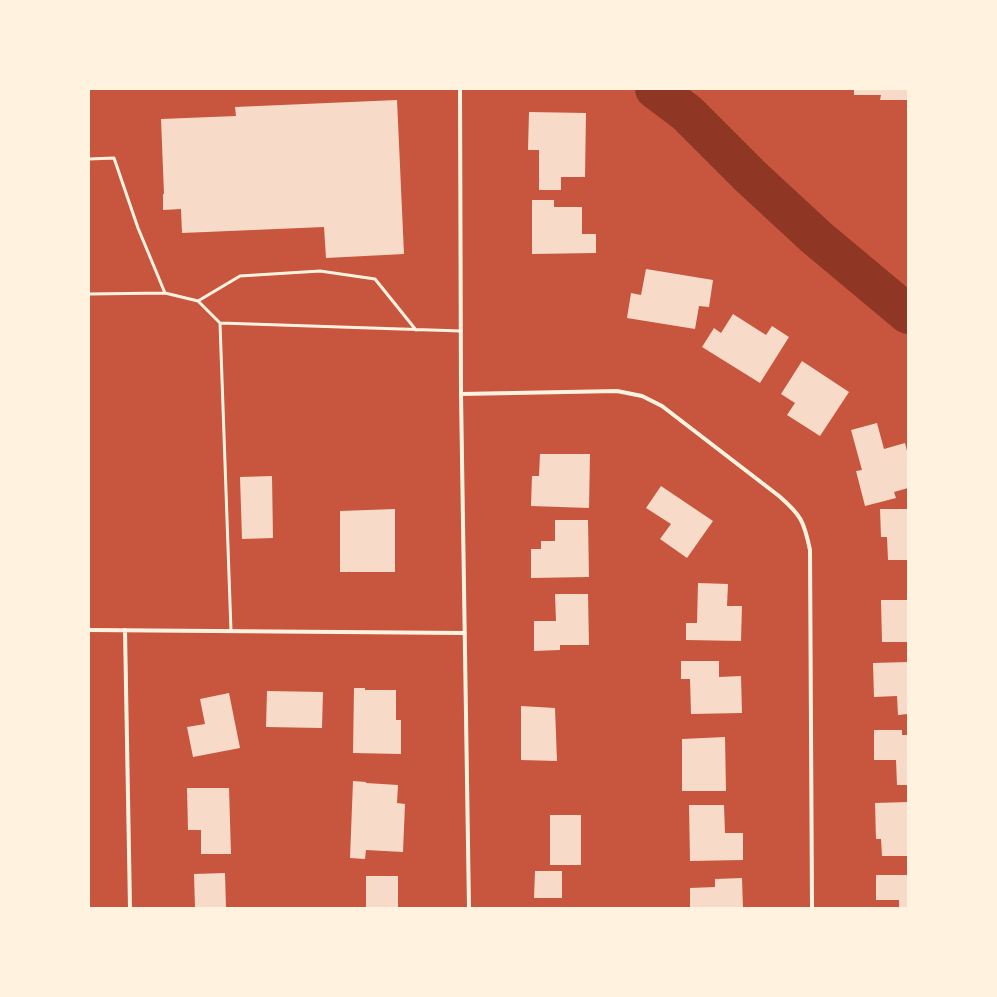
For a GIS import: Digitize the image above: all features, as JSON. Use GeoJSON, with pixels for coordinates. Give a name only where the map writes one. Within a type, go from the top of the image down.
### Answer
{"type":"FeatureCollection","features":[{"type":"Feature","properties":{"kind":"street"},"geometry":{"type":"LineString","coordinates":[[460,89],[461,394],[469,908]]}},
{"type":"Feature","properties":{"kind":"street"},"geometry":{"type":"LineString","coordinates":[[461,394],[617,391],[642,396],[662,406],[795,510],[806,528],[810,550],[812,908]]}},
{"type":"Feature","properties":{"kind":"street"},"geometry":{"type":"LineString","coordinates":[[89,630],[465,633]]}},
{"type":"Feature","properties":{"kind":"street"},"geometry":{"type":"LineString","coordinates":[[125,630],[130,908]]}},
{"type":"Feature","properties":{"kind":"lane"},"geometry":{"type":"LineString","coordinates":[[89,159],[114,158],[138,228],[165,293]]}},
{"type":"Feature","properties":{"kind":"lane"},"geometry":{"type":"LineString","coordinates":[[198,302],[240,276],[320,271],[375,279],[416,330]]}},
{"type":"Feature","properties":{"kind":"lane"},"geometry":{"type":"LineString","coordinates":[[89,294],[165,293],[198,302],[220,323],[461,331]]}},
{"type":"Feature","properties":{"kind":"lane"},"geometry":{"type":"LineString","coordinates":[[220,323],[230,631]]}},
{"type":"Feature","properties":{"kind":"building"},"geometry":{"type":"Polygon","coordinates":[[[854,89],[908,89],[908,100],[880,100],[881,95],[854,95],[854,89]]]}},
{"type":"Feature","properties":{"kind":"building"},"geometry":{"type":"Polygon","coordinates":[[[397,100],[404,254],[326,258],[324,227],[182,233],[181,209],[163,210],[164,194],[161,119],[236,116],[235,107],[397,100]]]}},
{"type":"Feature","properties":{"kind":"building"},"geometry":{"type":"Polygon","coordinates":[[[529,112],[586,113],[585,177],[561,177],[561,190],[539,190],[539,150],[528,150],[529,112]]]}},
{"type":"Feature","properties":{"kind":"building"},"geometry":{"type":"Polygon","coordinates":[[[532,200],[554,200],[554,207],[582,207],[582,234],[596,234],[596,253],[532,254],[532,200]]]}},
{"type":"Feature","properties":{"kind":"building"},"geometry":{"type":"Polygon","coordinates":[[[646,269],[713,280],[709,307],[699,306],[695,329],[627,318],[631,293],[641,295],[646,269]]]}},
{"type":"Feature","properties":{"kind":"building"},"geometry":{"type":"Polygon","coordinates":[[[733,314],[766,335],[772,326],[789,337],[760,383],[702,347],[714,328],[721,333],[733,314]]]}},
{"type":"Feature","properties":{"kind":"building"},"geometry":{"type":"Polygon","coordinates":[[[802,361],[849,392],[820,436],[787,415],[795,403],[781,394],[802,361]]]}},
{"type":"Feature","properties":{"kind":"building"},"geometry":{"type":"Polygon","coordinates":[[[877,423],[884,449],[905,443],[908,455],[908,488],[894,492],[896,498],[865,506],[856,471],[862,470],[851,430],[877,423]]]}},
{"type":"Feature","properties":{"kind":"building"},"geometry":{"type":"Polygon","coordinates":[[[540,454],[590,454],[589,508],[531,506],[532,476],[539,476],[540,454]]]}},
{"type":"Feature","properties":{"kind":"building"},"geometry":{"type":"Polygon","coordinates":[[[272,476],[273,538],[242,539],[240,477],[272,476]]]}},
{"type":"Feature","properties":{"kind":"building"},"geometry":{"type":"Polygon","coordinates":[[[661,486],[713,521],[687,558],[660,539],[671,524],[646,508],[661,486]]]}},
{"type":"Feature","properties":{"kind":"building"},"geometry":{"type":"Polygon","coordinates":[[[395,509],[395,572],[340,572],[340,511],[395,509]]]}},
{"type":"Feature","properties":{"kind":"building"},"geometry":{"type":"Polygon","coordinates":[[[880,509],[908,509],[908,560],[888,560],[887,537],[881,537],[880,509]]]}},
{"type":"Feature","properties":{"kind":"building"},"geometry":{"type":"Polygon","coordinates":[[[555,520],[588,520],[589,577],[531,578],[531,549],[541,549],[541,541],[555,541],[555,520]]]}},
{"type":"Feature","properties":{"kind":"building"},"geometry":{"type":"Polygon","coordinates":[[[698,583],[728,584],[727,606],[742,606],[741,641],[686,640],[686,623],[697,623],[698,583]]]}},
{"type":"Feature","properties":{"kind":"building"},"geometry":{"type":"Polygon","coordinates":[[[555,594],[588,594],[589,645],[560,645],[560,650],[534,651],[534,621],[556,621],[555,594]]]}},
{"type":"Feature","properties":{"kind":"building"},"geometry":{"type":"Polygon","coordinates":[[[881,600],[908,600],[908,642],[882,642],[881,600]]]}},
{"type":"Feature","properties":{"kind":"building"},"geometry":{"type":"Polygon","coordinates":[[[681,661],[719,661],[719,677],[741,676],[742,713],[691,714],[690,679],[681,679],[681,661]]]}},
{"type":"Feature","properties":{"kind":"building"},"geometry":{"type":"Polygon","coordinates":[[[908,662],[908,714],[898,715],[897,696],[874,697],[873,663],[908,662]]]}},
{"type":"Feature","properties":{"kind":"building"},"geometry":{"type":"Polygon","coordinates":[[[354,688],[365,688],[365,690],[396,690],[396,720],[401,720],[401,754],[353,753],[354,688]]]}},
{"type":"Feature","properties":{"kind":"building"},"geometry":{"type":"Polygon","coordinates":[[[267,691],[323,692],[322,728],[266,727],[267,691]]]}},
{"type":"Feature","properties":{"kind":"building"},"geometry":{"type":"Polygon","coordinates":[[[229,693],[240,748],[193,757],[187,727],[205,724],[200,699],[229,693]]]}},
{"type":"Feature","properties":{"kind":"building"},"geometry":{"type":"Polygon","coordinates":[[[521,706],[555,708],[557,761],[521,760],[521,706]]]}},
{"type":"Feature","properties":{"kind":"building"},"geometry":{"type":"Polygon","coordinates":[[[874,730],[902,730],[902,735],[908,735],[908,785],[897,785],[896,760],[874,760],[874,730]]]}},
{"type":"Feature","properties":{"kind":"building"},"geometry":{"type":"Polygon","coordinates":[[[725,737],[726,791],[682,791],[682,739],[725,737]]]}},
{"type":"Feature","properties":{"kind":"building"},"geometry":{"type":"Polygon","coordinates":[[[353,781],[398,785],[397,803],[405,804],[403,852],[366,850],[365,859],[350,858],[353,781]]]}},
{"type":"Feature","properties":{"kind":"building"},"geometry":{"type":"Polygon","coordinates":[[[187,788],[229,788],[231,854],[201,854],[201,830],[188,830],[187,788]]]}},
{"type":"Feature","properties":{"kind":"building"},"geometry":{"type":"Polygon","coordinates":[[[908,802],[908,856],[882,856],[881,839],[876,839],[875,803],[908,802]]]}},
{"type":"Feature","properties":{"kind":"building"},"geometry":{"type":"Polygon","coordinates":[[[689,805],[724,805],[725,833],[743,833],[743,860],[690,861],[689,805]]]}},
{"type":"Feature","properties":{"kind":"building"},"geometry":{"type":"Polygon","coordinates":[[[550,815],[581,815],[581,865],[550,865],[550,815]]]}},
{"type":"Feature","properties":{"kind":"building"},"geometry":{"type":"Polygon","coordinates":[[[535,871],[562,871],[562,898],[534,898],[535,871]]]}},
{"type":"Feature","properties":{"kind":"building"},"geometry":{"type":"Polygon","coordinates":[[[225,873],[226,908],[195,908],[194,874],[225,873]]]}},
{"type":"Feature","properties":{"kind":"building"},"geometry":{"type":"Polygon","coordinates":[[[876,875],[908,875],[908,908],[899,908],[899,900],[876,900],[876,875]]]}},
{"type":"Feature","properties":{"kind":"building"},"geometry":{"type":"Polygon","coordinates":[[[366,876],[398,876],[398,908],[366,908],[366,876]]]}},
{"type":"Feature","properties":{"kind":"building"},"geometry":{"type":"Polygon","coordinates":[[[742,878],[743,908],[690,908],[690,888],[715,887],[715,879],[742,878]]]}},
{"type":"Feature","properties":{"kind":"waterway"},"geometry":{"type":"LineString","coordinates":[[655,89],[687,113],[751,177],[817,238],[908,314]]}}]}
